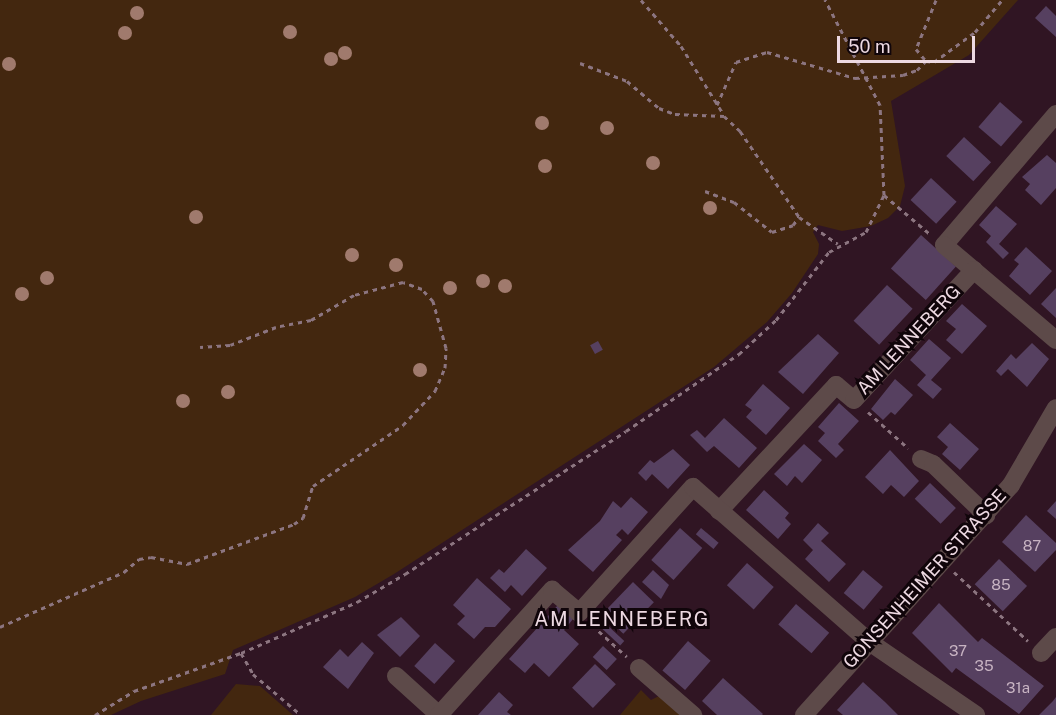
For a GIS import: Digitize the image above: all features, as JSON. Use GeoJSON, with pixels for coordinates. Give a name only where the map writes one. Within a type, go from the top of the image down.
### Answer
{"type":"FeatureCollection","features":[{"type":"Feature","properties":{"kind":"street"},"geometry":{"type":"LineString","coordinates":[[944,245],[1056,114]]}},
{"type":"Feature","properties":{"kind":"street","name":"AM LENNEBERG"},"geometry":{"type":"LineString","coordinates":[[944,245],[1056,340]]}},
{"type":"Feature","properties":{"kind":"street","name":"AM LENNEBERG"},"geometry":{"type":"LineString","coordinates":[[719,511],[836,385],[854,400],[974,270]]}},
{"type":"Feature","properties":{"kind":"street","name":"GONSENHEIMER STRASSE"},"geometry":{"type":"LineString","coordinates":[[805,714],[868,641],[987,515],[1011,485],[1056,408]]}},
{"type":"Feature","properties":{"kind":"street"},"geometry":{"type":"LineString","coordinates":[[921,459],[933,465],[987,515]]}},
{"type":"Feature","properties":{"kind":"street"},"geometry":{"type":"LineString","coordinates":[[396,676],[439,715],[552,590],[579,614],[693,488],[868,641],[976,715]]}},
{"type":"Feature","properties":{"kind":"street"},"geometry":{"type":"LineString","coordinates":[[1041,653],[1056,637]]}},
{"type":"Feature","properties":{"kind":"street"},"geometry":{"type":"LineString","coordinates":[[639,668],[693,715]]}},
{"type":"Feature","properties":{"kind":"path"},"geometry":{"type":"LineString","coordinates":[[641,0],[681,46],[724,116],[740,131],[799,217],[838,244]]}},
{"type":"Feature","properties":{"kind":"path"},"geometry":{"type":"LineString","coordinates":[[95,715],[134,691],[241,653],[366,597],[626,431],[761,334],[838,244],[866,232],[884,195],[880,105],[870,79],[825,0]]}},
{"type":"Feature","properties":{"kind":"path"},"geometry":{"type":"LineString","coordinates":[[926,61],[916,49],[917,39],[936,0]]}},
{"type":"Feature","properties":{"kind":"path"},"geometry":{"type":"LineString","coordinates":[[717,105],[735,62],[767,52],[855,78],[870,79],[903,75],[926,61],[934,62],[955,50],[985,23],[1002,0]]}},
{"type":"Feature","properties":{"kind":"path"},"geometry":{"type":"LineString","coordinates":[[580,63],[627,81],[659,108],[675,114],[724,116]]}},
{"type":"Feature","properties":{"kind":"path"},"geometry":{"type":"LineString","coordinates":[[705,191],[734,202],[772,232],[793,225],[799,217]]}},
{"type":"Feature","properties":{"kind":"path"},"geometry":{"type":"LineString","coordinates":[[884,195],[944,245]]}},
{"type":"Feature","properties":{"kind":"path"},"geometry":{"type":"LineString","coordinates":[[0,627],[124,572],[139,560],[163,558],[187,564],[294,524],[303,518],[313,486],[403,425],[435,391],[445,368],[446,348],[433,301],[422,290],[403,282],[354,295],[311,320],[276,327],[230,345],[200,347]]}},
{"type":"Feature","properties":{"kind":"path"},"geometry":{"type":"LineString","coordinates":[[854,400],[921,459]]}},
{"type":"Feature","properties":{"kind":"path"},"geometry":{"type":"LineString","coordinates":[[943,562],[1041,653]]}},
{"type":"Feature","properties":{"kind":"path"},"geometry":{"type":"LineString","coordinates":[[579,614],[639,668]]}},
{"type":"Feature","properties":{"kind":"path"},"geometry":{"type":"LineString","coordinates":[[241,653],[253,674],[301,715]]}},
{"type":"Feature","properties":{"kind":"shaded area"},"geometry":{"type":"Polygon","coordinates":[[[0,0],[1018,0],[969,55],[891,101],[905,186],[900,206],[888,218],[871,226],[842,231],[818,225],[813,232],[819,244],[818,254],[792,293],[767,322],[714,367],[355,597],[233,650],[225,674],[141,701],[111,715],[0,715],[0,0]]]}},
{"type":"Feature","properties":{"kind":"shaded area"},"geometry":{"type":"Polygon","coordinates":[[[236,684],[260,686],[293,715],[211,715],[236,684]]]}},
{"type":"Feature","properties":{"kind":"shaded area"},"geometry":{"type":"Polygon","coordinates":[[[641,690],[651,700],[659,696],[685,715],[620,715],[641,690]]]}},
{"type":"Feature","properties":{"kind":"building"},"geometry":{"type":"Polygon","coordinates":[[[1046,6],[1056,16],[1056,37],[1035,18],[1046,6]]]}},
{"type":"Feature","properties":{"kind":"building"},"geometry":{"type":"Polygon","coordinates":[[[1000,102],[1023,122],[1001,147],[978,127],[1000,102]]]}},
{"type":"Feature","properties":{"kind":"building"},"geometry":{"type":"Polygon","coordinates":[[[964,137],[991,162],[973,181],[946,156],[964,137]]]}},
{"type":"Feature","properties":{"kind":"building"},"geometry":{"type":"Polygon","coordinates":[[[1047,155],[1056,163],[1056,188],[1041,205],[1025,190],[1030,184],[1022,177],[1047,155]]]}},
{"type":"Feature","properties":{"kind":"building"},"geometry":{"type":"Polygon","coordinates":[[[931,178],[957,202],[936,224],[911,200],[931,178]]]}},
{"type":"Feature","properties":{"kind":"building"},"geometry":{"type":"Polygon","coordinates":[[[996,206],[1017,224],[999,244],[1009,253],[1003,259],[986,242],[991,236],[979,225],[996,206]]]}},
{"type":"Feature","properties":{"kind":"building"},"geometry":{"type":"Polygon","coordinates":[[[921,235],[956,266],[926,300],[891,268],[921,235]]]}},
{"type":"Feature","properties":{"kind":"building"},"geometry":{"type":"Polygon","coordinates":[[[1026,247],[1052,271],[1030,295],[1009,276],[1019,264],[1014,260],[1026,247]]]}},
{"type":"Feature","properties":{"kind":"building"},"geometry":{"type":"Polygon","coordinates":[[[887,285],[913,309],[879,345],[854,321],[887,285]]]}},
{"type":"Feature","properties":{"kind":"building"},"geometry":{"type":"Polygon","coordinates":[[[1056,288],[1056,318],[1041,304],[1056,288]]]}},
{"type":"Feature","properties":{"kind":"building"},"geometry":{"type":"Polygon","coordinates":[[[962,304],[987,326],[962,354],[946,340],[956,329],[946,321],[962,304]]]}},
{"type":"Feature","properties":{"kind":"building"},"geometry":{"type":"Polygon","coordinates":[[[818,334],[839,353],[803,394],[778,372],[818,334]]]}},
{"type":"Feature","properties":{"kind":"building"},"geometry":{"type":"Polygon","coordinates":[[[929,339],[951,358],[931,380],[942,389],[933,399],[917,385],[926,375],[910,360],[929,339]]]}},
{"type":"Feature","properties":{"kind":"building"},"geometry":{"type":"Polygon","coordinates":[[[598,341],[603,350],[595,354],[590,345],[598,341]]]}},
{"type":"Feature","properties":{"kind":"building"},"geometry":{"type":"Polygon","coordinates":[[[1032,343],[1049,359],[1027,387],[1008,369],[1001,376],[996,371],[1011,354],[1016,359],[1032,343]]]}},
{"type":"Feature","properties":{"kind":"building"},"geometry":{"type":"Polygon","coordinates":[[[895,379],[913,395],[895,415],[891,412],[883,420],[871,409],[895,379]]]}},
{"type":"Feature","properties":{"kind":"building"},"geometry":{"type":"Polygon","coordinates":[[[763,384],[790,408],[766,435],[746,417],[752,410],[745,405],[763,384]]]}},
{"type":"Feature","properties":{"kind":"building"},"geometry":{"type":"Polygon","coordinates":[[[839,403],[859,421],[838,444],[844,450],[836,458],[818,441],[825,433],[818,427],[839,403]]]}},
{"type":"Feature","properties":{"kind":"building"},"geometry":{"type":"Polygon","coordinates":[[[724,418],[757,448],[739,468],[714,446],[707,452],[690,435],[697,430],[705,438],[724,418]]]}},
{"type":"Feature","properties":{"kind":"building"},"geometry":{"type":"Polygon","coordinates":[[[950,423],[979,449],[960,470],[942,454],[948,447],[937,437],[950,423]]]}},
{"type":"Feature","properties":{"kind":"building"},"geometry":{"type":"Polygon","coordinates":[[[804,444],[822,460],[802,483],[795,476],[787,486],[774,474],[804,444]]]}},
{"type":"Feature","properties":{"kind":"building"},"geometry":{"type":"Polygon","coordinates":[[[673,449],[690,465],[668,489],[652,474],[646,481],[638,473],[650,460],[654,463],[673,449]]]}},
{"type":"Feature","properties":{"kind":"building"},"geometry":{"type":"Polygon","coordinates":[[[890,450],[919,481],[904,497],[891,485],[883,494],[865,477],[890,450]]]}},
{"type":"Feature","properties":{"kind":"building"},"geometry":{"type":"Polygon","coordinates":[[[930,483],[956,508],[941,524],[915,499],[930,483]]]}},
{"type":"Feature","properties":{"kind":"building"},"geometry":{"type":"Polygon","coordinates":[[[764,490],[789,513],[785,518],[791,524],[778,539],[746,510],[764,490]]]}},
{"type":"Feature","properties":{"kind":"building"},"geometry":{"type":"Polygon","coordinates":[[[631,497],[648,512],[628,535],[622,529],[616,535],[622,540],[593,572],[568,550],[600,521],[613,501],[621,508],[631,497]]]}},
{"type":"Feature","properties":{"kind":"building"},"geometry":{"type":"Polygon","coordinates":[[[1056,501],[1056,519],[1047,511],[1056,501]]]}},
{"type":"Feature","properties":{"kind":"building"},"geometry":{"type":"Polygon","coordinates":[[[1026,515],[1056,543],[1056,550],[1035,572],[1002,542],[1026,515]]]}},
{"type":"Feature","properties":{"kind":"building"},"geometry":{"type":"Polygon","coordinates":[[[818,523],[829,533],[821,541],[846,564],[829,582],[805,559],[813,550],[803,540],[818,523]]]}},
{"type":"Feature","properties":{"kind":"building"},"geometry":{"type":"Polygon","coordinates":[[[680,528],[702,548],[674,580],[651,560],[680,528]]]}},
{"type":"Feature","properties":{"kind":"building"},"geometry":{"type":"Polygon","coordinates":[[[701,528],[719,543],[713,549],[696,534],[701,528]]]}},
{"type":"Feature","properties":{"kind":"building"},"geometry":{"type":"Polygon","coordinates":[[[526,549],[547,568],[522,596],[511,585],[505,592],[490,578],[499,569],[504,573],[526,549]]]}},
{"type":"Feature","properties":{"kind":"building"},"geometry":{"type":"Polygon","coordinates":[[[999,559],[1027,586],[1003,611],[975,584],[999,559]]]}},
{"type":"Feature","properties":{"kind":"building"},"geometry":{"type":"Polygon","coordinates":[[[747,563],[774,587],[754,609],[727,585],[747,563]]]}},
{"type":"Feature","properties":{"kind":"building"},"geometry":{"type":"Polygon","coordinates":[[[653,570],[669,585],[661,599],[642,582],[653,570]]]}},
{"type":"Feature","properties":{"kind":"building"},"geometry":{"type":"Polygon","coordinates":[[[863,570],[883,587],[864,610],[844,593],[863,570]]]}},
{"type":"Feature","properties":{"kind":"building"},"geometry":{"type":"Polygon","coordinates":[[[477,578],[511,609],[495,627],[485,627],[474,639],[457,624],[465,616],[453,605],[477,578]]]}},
{"type":"Feature","properties":{"kind":"building"},"geometry":{"type":"Polygon","coordinates":[[[633,582],[654,602],[623,634],[602,614],[633,582]]]}},
{"type":"Feature","properties":{"kind":"building"},"geometry":{"type":"Polygon","coordinates":[[[939,603],[978,642],[982,638],[1044,686],[1019,714],[956,668],[952,673],[912,633],[939,603]]]}},
{"type":"Feature","properties":{"kind":"building"},"geometry":{"type":"Polygon","coordinates":[[[796,604],[829,633],[811,653],[778,624],[796,604]]]}},
{"type":"Feature","properties":{"kind":"building"},"geometry":{"type":"Polygon","coordinates":[[[558,605],[573,619],[564,630],[579,644],[549,677],[534,663],[525,673],[509,659],[558,605]]]}},
{"type":"Feature","properties":{"kind":"building"},"geometry":{"type":"Polygon","coordinates":[[[401,617],[420,636],[400,657],[377,635],[401,617]]]}},
{"type":"Feature","properties":{"kind":"building"},"geometry":{"type":"Polygon","coordinates":[[[606,624],[624,641],[620,645],[602,628],[606,624]]]}},
{"type":"Feature","properties":{"kind":"building"},"geometry":{"type":"Polygon","coordinates":[[[688,641],[711,661],[685,690],[662,670],[688,641]]]}},
{"type":"Feature","properties":{"kind":"building"},"geometry":{"type":"Polygon","coordinates":[[[362,642],[374,653],[348,689],[323,667],[340,649],[348,657],[362,642]]]}},
{"type":"Feature","properties":{"kind":"building"},"geometry":{"type":"Polygon","coordinates":[[[435,643],[455,661],[434,684],[414,666],[435,643]]]}},
{"type":"Feature","properties":{"kind":"building"},"geometry":{"type":"Polygon","coordinates":[[[603,646],[617,659],[607,670],[593,657],[603,646]]]}},
{"type":"Feature","properties":{"kind":"building"},"geometry":{"type":"Polygon","coordinates":[[[595,664],[616,684],[593,708],[572,688],[595,664]]]}},
{"type":"Feature","properties":{"kind":"building"},"geometry":{"type":"Polygon","coordinates":[[[723,678],[763,714],[717,715],[702,701],[723,678]]]}},
{"type":"Feature","properties":{"kind":"building"},"geometry":{"type":"Polygon","coordinates":[[[863,682],[898,715],[843,715],[837,710],[863,682]]]}},
{"type":"Feature","properties":{"kind":"building"},"geometry":{"type":"Polygon","coordinates":[[[499,692],[513,705],[507,712],[511,715],[478,715],[499,692]]]}},
{"type":"Feature","properties":{"kind":"building"},"geometry":{"type":"Polygon","coordinates":[[[1056,697],[1056,715],[1039,715],[1053,701],[1056,697]]]}},
{"type":"Feature","properties":{"kind":"district","name":"AM LENNEBERG"},"geometry":{"type":"Point","coordinates":[622,619]}}]}
